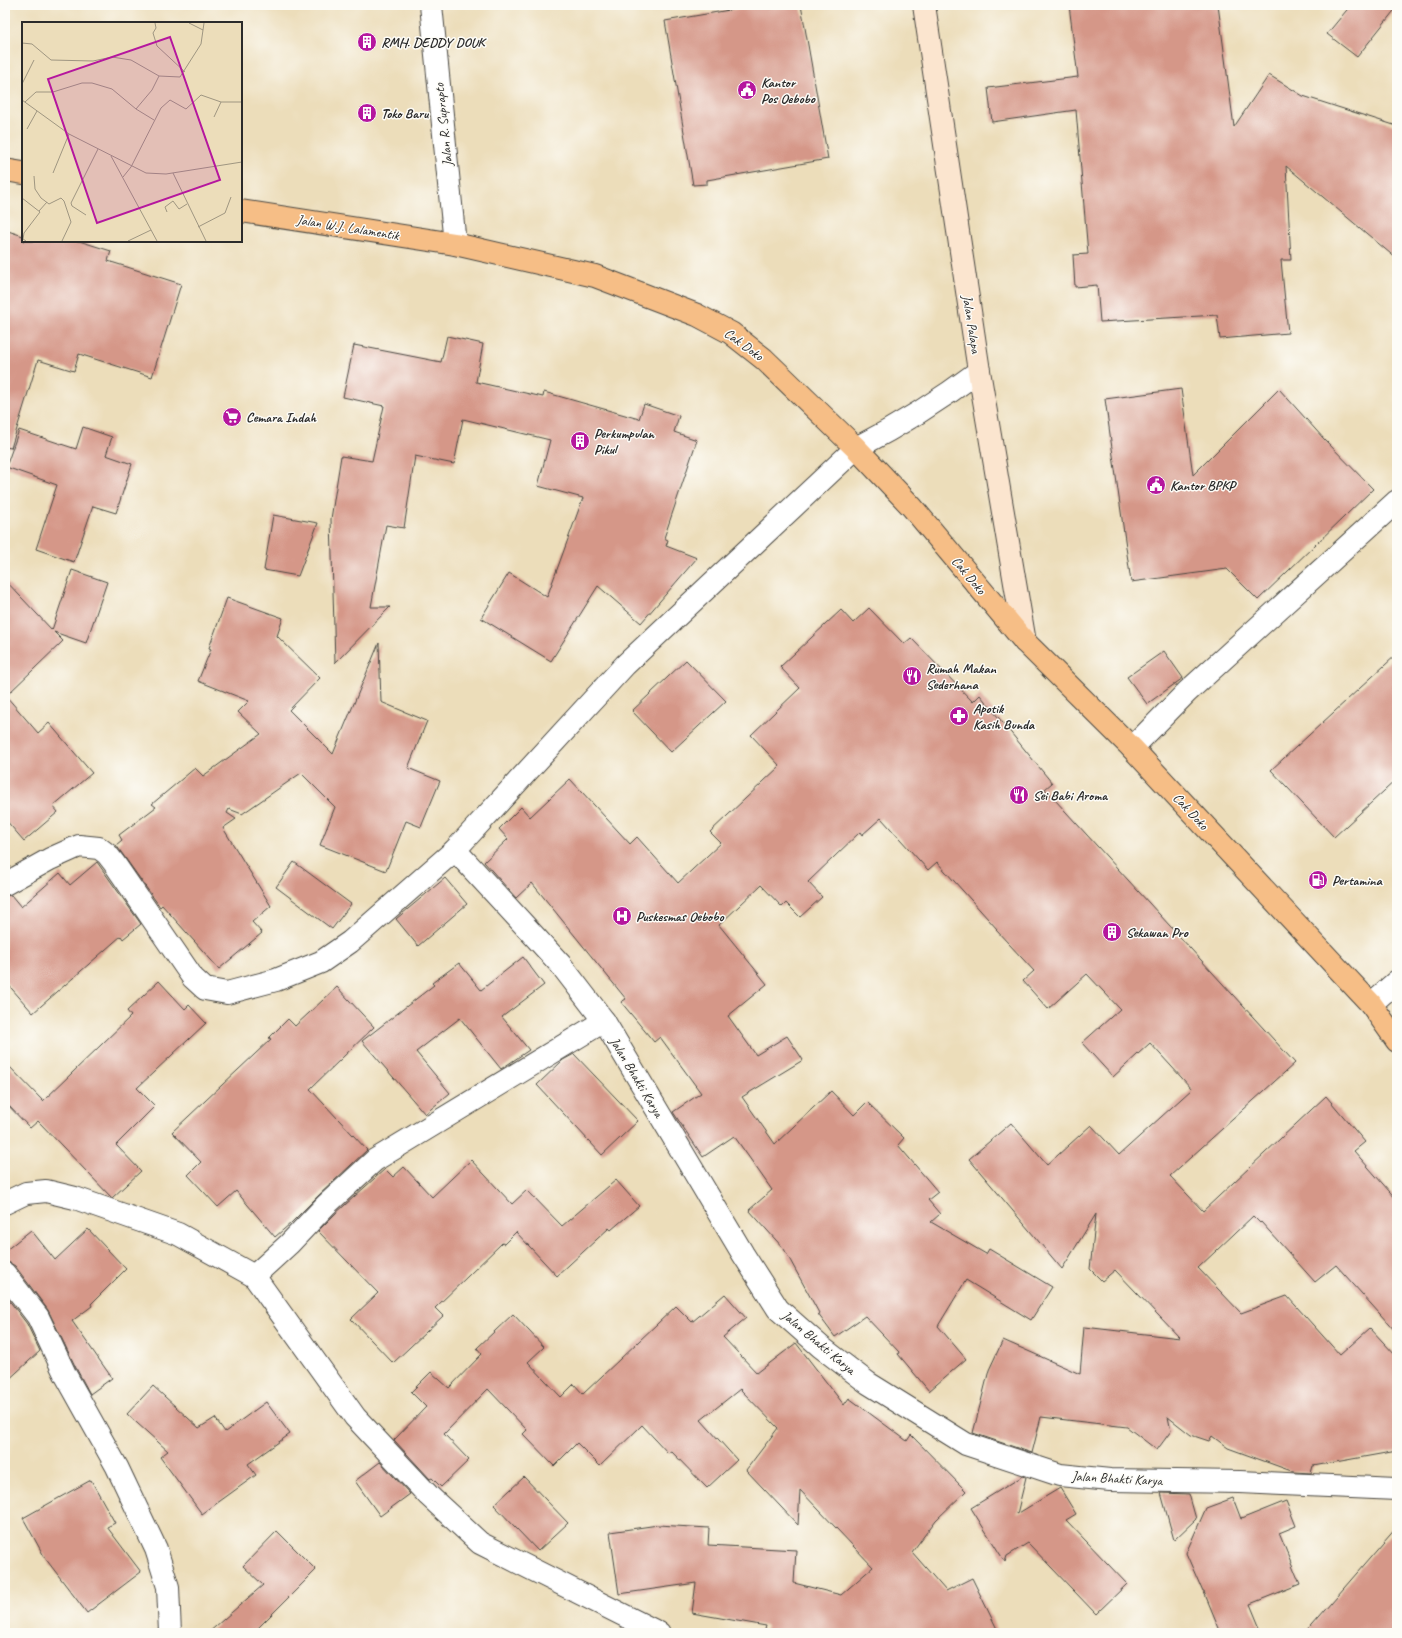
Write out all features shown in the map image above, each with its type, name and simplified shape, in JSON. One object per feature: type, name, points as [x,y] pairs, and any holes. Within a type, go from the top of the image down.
[{"type":"main road","name":"Jalan Palapa","points":[[924,5],[979,371],[1025,642]]},
{"type":"main road","points":[[5,170],[22,173]]},
{"type":"main road","name":"Jalan W.J. Lalamentik","points":[[242,211],[455,244]]},
{"type":"main road","name":"Cak Doko","points":[[455,244],[595,276],[697,315],[731,332],[764,359],[856,448],[912,507],[1025,642],[1132,748],[1371,1004],[1397,1041]]},
{"type":"street","name":"Jalan R. Suprapto","points":[[431,5],[455,244]]},
{"type":"street","points":[[5,884],[50,858],[79,846],[99,848],[107,854],[114,863],[193,978],[205,989],[227,993],[276,980],[322,962],[350,942],[455,850],[626,665],[856,448],[917,414],[979,371]]},
{"type":"street","points":[[1132,748],[1187,692],[1397,501]]},
{"type":"street","name":"Jalan Bhakti Karya","points":[[455,850],[561,965],[604,1021],[743,1254],[778,1309],[821,1347],[868,1383],[966,1444],[1060,1475],[1110,1480],[1240,1482],[1397,1489]]},
{"type":"street","points":[[1371,1004],[1397,981]]},
{"type":"street","points":[[254,1276],[289,1244],[326,1205],[375,1160],[604,1021]]},
{"type":"street","points":[[5,1203],[26,1193],[46,1191],[75,1198],[178,1234],[254,1276],[355,1417],[429,1496],[480,1543],[659,1633]]},
{"type":"street","points":[[5,1274],[38,1317],[65,1374],[117,1467],[156,1549],[168,1587],[170,1633]]},
{"type":"building","name":"Kantor Pos Oebobo","points":[[759,5],[801,5],[828,159],[707,180],[707,184],[693,185],[665,21]]},
{"type":"building","points":[[1069,5],[1218,5],[1234,127],[1269,75],[1303,96],[1397,126],[1397,259],[1286,166],[1291,260],[1281,260],[1288,333],[1220,339],[1217,315],[1100,322],[1097,285],[1075,287],[1073,255],[1088,254],[1076,110],[992,122],[988,88],[1078,77]]},
{"type":"building","points":[[1351,5],[1397,5],[1397,7],[1357,57],[1327,34]]},
{"type":"building","points":[[5,230],[22,236],[22,242],[82,242],[111,251],[108,261],[181,284],[152,377],[79,354],[74,371],[38,360],[11,448],[5,447]]},
{"type":"building","points":[[447,336],[483,344],[476,382],[543,397],[544,392],[639,419],[644,404],[679,416],[674,432],[697,440],[664,538],[668,540],[666,546],[697,558],[641,623],[598,586],[551,661],[481,618],[509,573],[547,597],[583,498],[538,486],[550,440],[463,419],[454,464],[415,456],[404,528],[386,525],[371,607],[390,607],[335,663],[331,519],[341,456],[372,461],[384,406],[343,397],[354,345],[441,362]]},
{"type":"building","points":[[1181,389],[1193,475],[1279,389],[1324,439],[1373,489],[1258,600],[1227,569],[1131,582],[1105,399]]},
{"type":"building","points":[[83,427],[112,437],[106,455],[132,464],[116,513],[93,506],[74,562],[36,549],[57,485],[6,467],[19,430],[76,449]]},
{"type":"building","points":[[273,515],[318,523],[298,576],[264,570]]},
{"type":"building","points":[[72,570],[107,582],[86,643],[54,632],[63,641],[6,696],[38,733],[49,723],[92,773],[53,806],[58,812],[24,841],[5,819],[5,580],[52,630]]},
{"type":"building","points":[[227,598],[283,618],[277,636],[320,678],[289,710],[333,754],[379,643],[381,702],[427,721],[408,768],[440,781],[421,827],[406,821],[386,871],[320,845],[335,807],[301,773],[242,814],[229,809],[227,813],[236,819],[223,828],[271,906],[252,922],[262,933],[219,969],[162,905],[160,907],[116,845],[122,840],[119,835],[156,807],[152,804],[195,768],[203,776],[261,734],[238,712],[249,701],[198,681],[211,649],[209,648]]},
{"type":"building","points":[[869,608],[904,644],[911,638],[973,702],[980,695],[1052,783],[1045,789],[1295,1063],[1170,1176],[1203,1211],[1326,1096],[1365,1142],[1354,1151],[1397,1200],[1397,1333],[1336,1265],[1315,1282],[1261,1222],[1260,1223],[1253,1216],[1198,1268],[1241,1313],[1287,1296],[1340,1355],[1370,1328],[1397,1357],[1397,1451],[1313,1466],[1311,1473],[1294,1472],[1228,1448],[1212,1436],[1209,1441],[1191,1435],[1168,1417],[1171,1431],[1157,1450],[1127,1427],[1041,1417],[1032,1453],[973,1433],[989,1370],[1003,1340],[1080,1374],[1084,1327],[1180,1338],[1115,1270],[1102,1281],[1090,1269],[1096,1214],[1062,1269],[969,1159],[1011,1123],[1047,1165],[1091,1125],[1119,1155],[1192,1089],[1150,1043],[1113,1077],[1082,1043],[1120,1009],[1087,974],[1048,1009],[1023,981],[1034,971],[937,862],[928,870],[881,818],[862,835],[860,832],[808,882],[822,897],[800,917],[786,903],[782,907],[761,885],[719,925],[767,984],[728,1016],[756,1055],[787,1036],[803,1060],[742,1097],[775,1144],[831,1091],[854,1115],[867,1102],[904,1138],[898,1145],[938,1192],[928,1200],[940,1214],[931,1222],[986,1254],[989,1249],[1052,1287],[1031,1320],[966,1280],[938,1326],[966,1359],[929,1391],[898,1354],[899,1352],[865,1316],[835,1337],[818,1314],[819,1313],[784,1249],[749,1210],[772,1190],[734,1136],[703,1157],[673,1112],[701,1093],[660,1037],[654,1042],[621,1002],[626,999],[532,883],[516,898],[484,862],[508,839],[499,829],[521,807],[530,817],[570,779],[630,844],[637,837],[678,883],[721,843],[710,832],[780,766],[751,735],[800,688],[780,667],[841,610],[853,623]]},
{"type":"building","points":[[1164,651],[1183,678],[1147,704],[1127,677]]},
{"type":"building","points":[[1397,654],[1397,779],[1334,837],[1271,770]]},
{"type":"building","points":[[686,660],[726,701],[671,752],[632,711]]},
{"type":"building","points":[[97,862],[141,924],[123,939],[121,936],[33,1013],[5,981],[5,896],[11,895],[21,907],[60,873],[70,885]]},
{"type":"building","points":[[294,862],[351,904],[332,929],[276,887]]},
{"type":"building","points":[[445,878],[467,904],[418,946],[396,919]]},
{"type":"building","points":[[523,957],[544,985],[502,1017],[529,1050],[501,1069],[460,1018],[416,1052],[450,1093],[425,1114],[362,1041],[434,985],[432,983],[459,963],[481,990]]},
{"type":"building","points":[[159,981],[185,1009],[189,1005],[206,1023],[137,1088],[155,1106],[116,1145],[141,1171],[112,1198],[38,1121],[30,1128],[5,1102],[5,1062],[43,1101],[131,1016],[127,1011]]},
{"type":"building","points":[[337,987],[374,1027],[310,1089],[367,1150],[275,1237],[236,1191],[218,1207],[188,1175],[201,1162],[172,1132],[271,1039],[269,1038],[288,1019],[295,1026]]},
{"type":"building","points":[[574,1054],[638,1121],[602,1155],[537,1085],[563,1060]]},
{"type":"building","points":[[471,1160],[512,1204],[527,1190],[562,1226],[616,1180],[639,1206],[611,1230],[609,1228],[557,1276],[516,1232],[504,1244],[502,1243],[435,1308],[443,1316],[393,1363],[351,1319],[378,1293],[318,1231],[385,1169],[393,1177],[404,1167],[432,1197]]},
{"type":"building","points":[[88,1229],[126,1269],[91,1304],[92,1306],[72,1321],[112,1378],[90,1394],[48,1310],[15,1266],[5,1262],[5,1251],[31,1230],[55,1260]]},
{"type":"building","points":[[725,1294],[746,1318],[723,1337],[757,1373],[796,1343],[844,1405],[849,1398],[907,1441],[911,1435],[966,1491],[936,1520],[912,1552],[946,1591],[972,1578],[999,1633],[764,1633],[766,1626],[692,1613],[696,1583],[619,1594],[610,1532],[658,1525],[709,1528],[708,1545],[796,1550],[794,1583],[841,1595],[873,1567],[800,1490],[798,1525],[746,1470],[778,1428],[740,1389],[701,1420],[737,1460],[707,1488],[671,1451],[668,1453],[642,1425],[600,1466],[577,1443],[554,1466],[523,1434],[527,1430],[488,1389],[444,1434],[469,1460],[441,1487],[432,1478],[430,1479],[394,1440],[426,1407],[411,1392],[431,1372],[449,1388],[482,1354],[477,1348],[513,1314],[544,1347],[528,1362],[561,1397],[574,1384],[583,1394],[676,1306],[692,1322]]},
{"type":"building","points":[[5,1295],[27,1324],[40,1351],[5,1383]]},
{"type":"building","points":[[153,1386],[199,1428],[215,1418],[225,1432],[266,1402],[290,1434],[248,1464],[256,1475],[202,1514],[160,1457],[168,1451],[127,1414]]},
{"type":"building","points":[[380,1462],[410,1494],[380,1516],[355,1481]]},
{"type":"building","points":[[1023,1476],[1026,1477],[1017,1514],[1060,1488],[1076,1514],[1066,1520],[1127,1584],[1096,1614],[1028,1543],[1007,1556],[1005,1562],[971,1508]]},
{"type":"building","points":[[524,1477],[568,1523],[538,1551],[494,1505]]},
{"type":"building","points":[[91,1480],[115,1523],[107,1527],[141,1572],[87,1613],[45,1558],[23,1518]]},
{"type":"building","points":[[1161,1493],[1189,1494],[1196,1519],[1174,1540]]},
{"type":"building","points":[[1233,1498],[1241,1519],[1286,1501],[1296,1526],[1279,1533],[1300,1584],[1250,1604],[1262,1633],[1221,1633],[1186,1553],[1206,1508]]},
{"type":"building","points":[[1397,1527],[1397,1633],[1305,1633],[1370,1558]]},
{"type":"building","points":[[277,1531],[316,1570],[253,1633],[208,1633],[263,1585],[243,1566]]},
{"type":"place","name":"RMH. DEDDY DOUK","points":[[367,42]]},
{"type":"place","name":"Kantor Pos Oebobo","points":[[747,90]]},
{"type":"place","name":"Toko Baru","points":[[367,113]]},
{"type":"place","name":"Cemara Indah","points":[[232,417]]},
{"type":"place","name":"Perkumpulan Pikul","points":[[580,441]]},
{"type":"place","name":"Kantor BPKP","points":[[1156,485]]},
{"type":"place","name":"Rumah Makan Sederhana","points":[[912,676]]},
{"type":"place","name":"Apotik Kasih Bunda","points":[[959,716]]},
{"type":"place","name":"Sei Babi Aroma","points":[[1019,795]]},
{"type":"place","name":"Pertamina","points":[[1318,880]]},
{"type":"place","name":"Puskesmas Oebobo","points":[[622,916]]},
{"type":"place","name":"Sekawan Pro","points":[[1112,932]]}]
